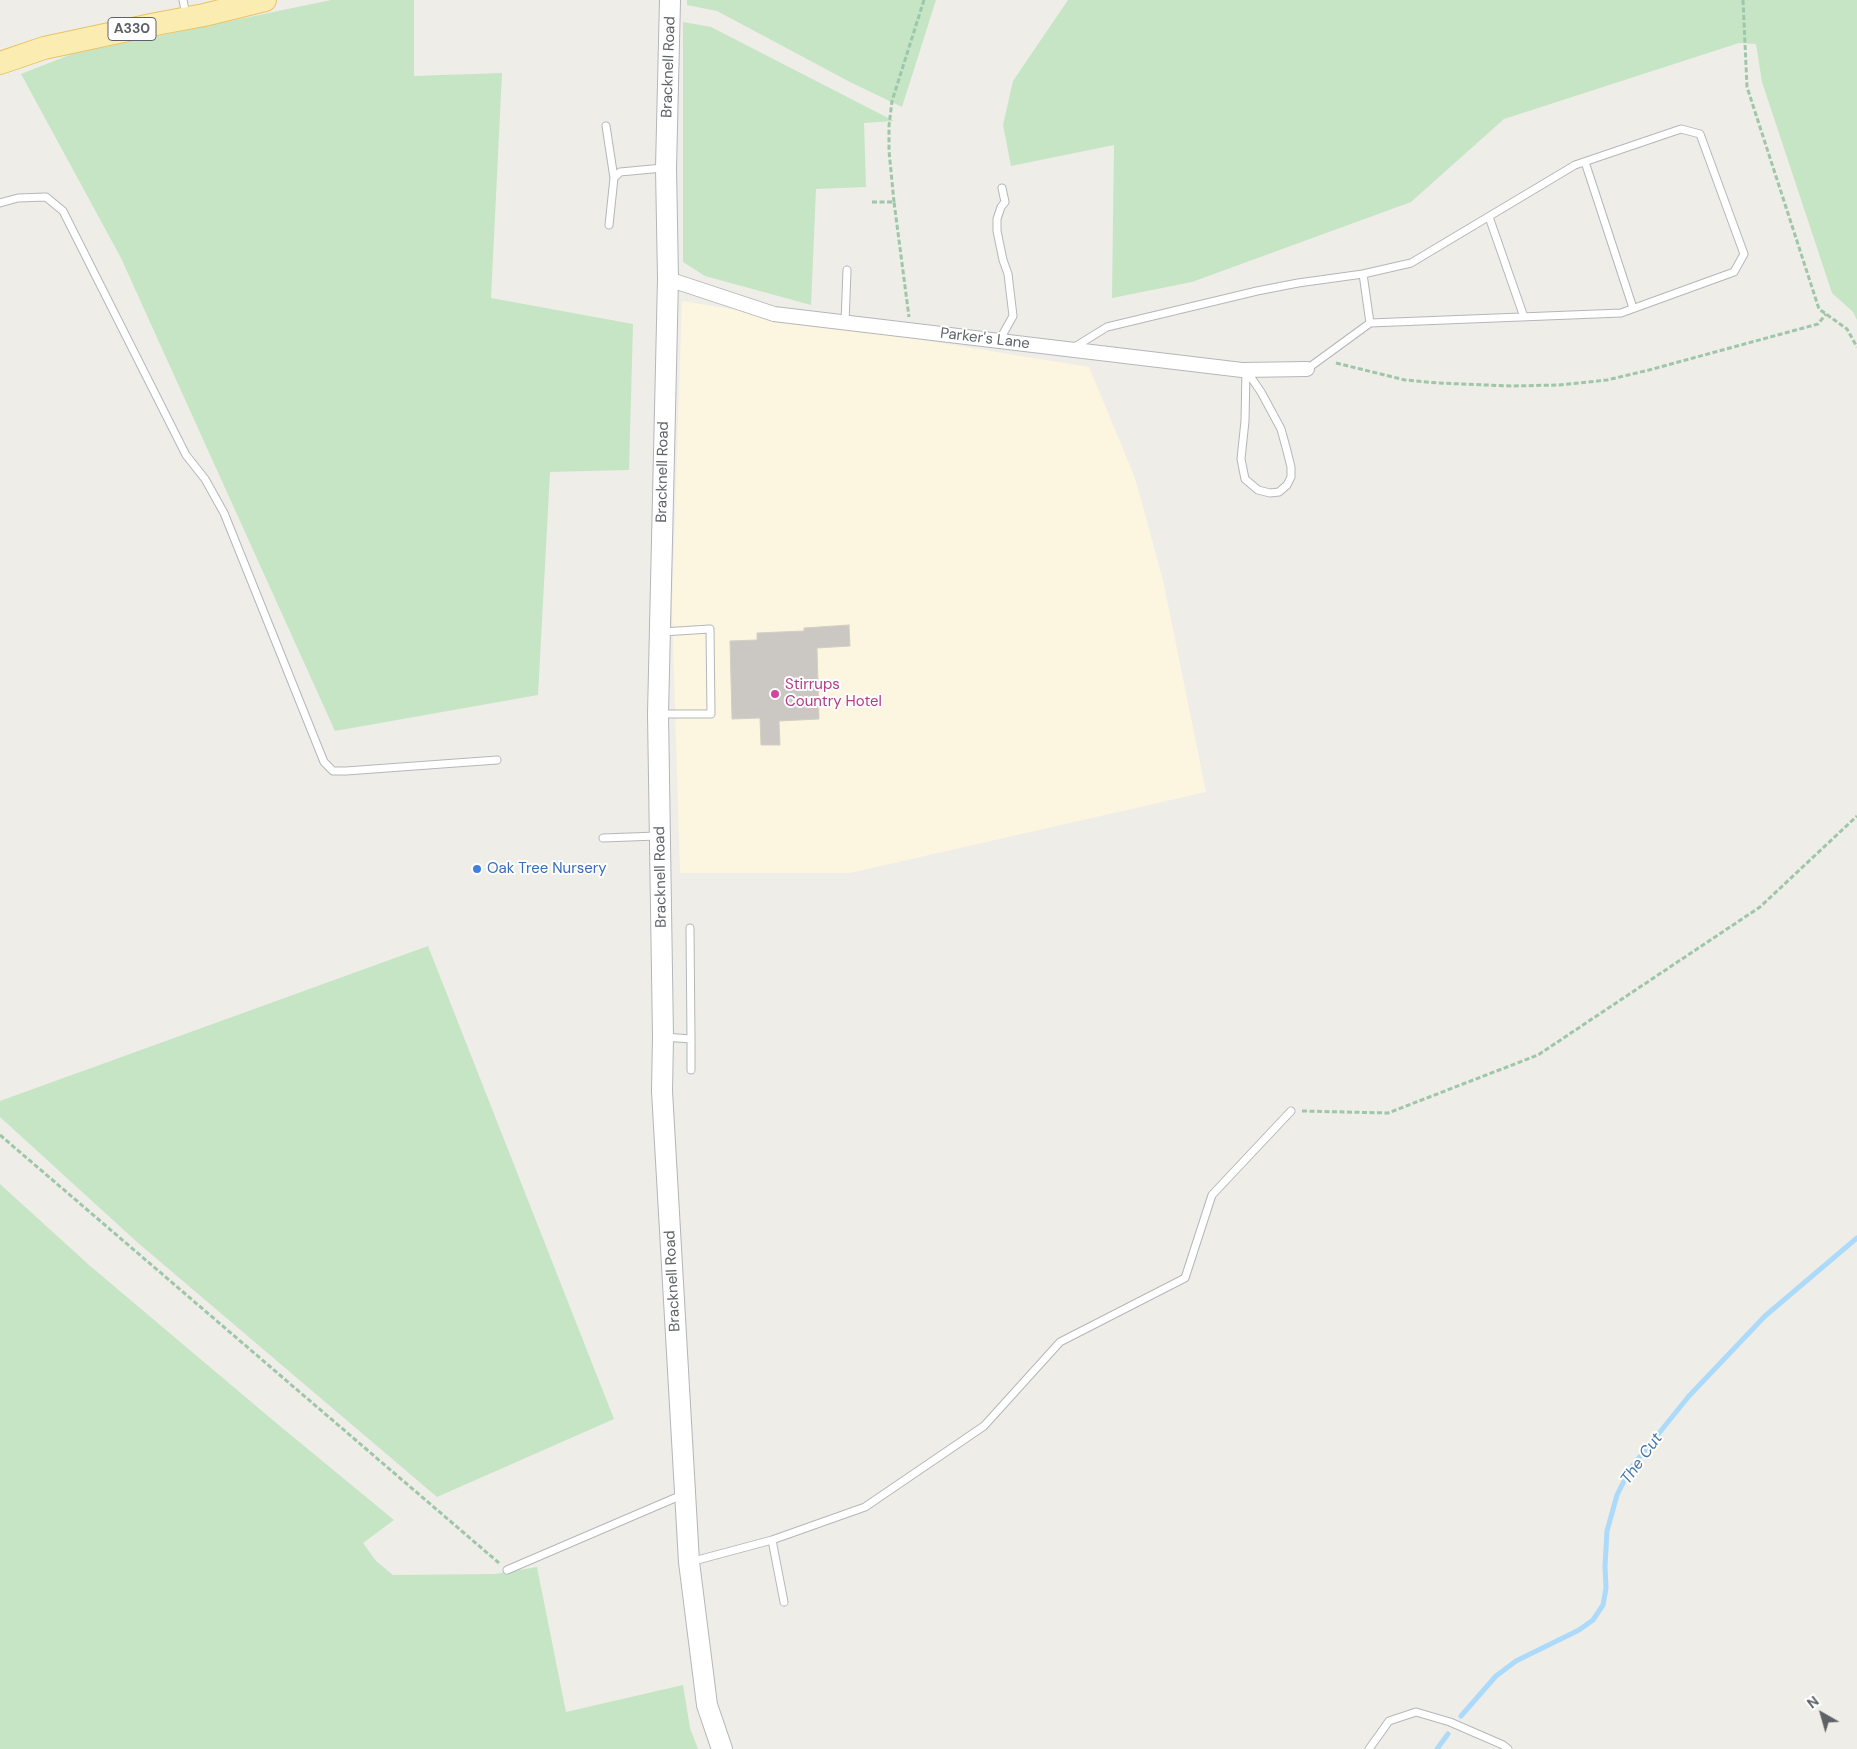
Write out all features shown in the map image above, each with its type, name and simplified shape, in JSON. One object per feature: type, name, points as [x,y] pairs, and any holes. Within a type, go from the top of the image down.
[{"type":"main road","name":"A330","points":[[0,63],[44,48],[185,9],[265,0]]},
{"type":"main road","name":"Bracknell Road","points":[[670,0],[666,168],[668,279],[658,714],[663,1038],[662,1091],[690,1562],[707,1704],[722,1749]]},
{"type":"street","name":"Parker's Lane","points":[[668,279],[774,314],[1246,370],[1307,369]]},
{"type":"lane","points":[[606,126],[614,178],[609,225]]},
{"type":"lane","points":[[1071,350],[1107,327],[1258,291],[1298,283],[1364,274],[1411,263],[1575,166],[1681,129],[1700,134],[1744,254],[1734,272],[1621,313],[1370,323],[1307,369]]},
{"type":"lane","points":[[1585,162],[1633,308]]},
{"type":"lane","points":[[614,178],[620,172],[666,168]]},
{"type":"lane","points":[[998,341],[1013,316],[1010,284],[997,231],[997,219],[1005,202],[1002,188]]},
{"type":"lane","points":[[0,203],[18,198],[46,197],[63,211],[186,455],[204,479],[224,513],[324,762],[333,771],[346,772],[497,760]]},
{"type":"lane","points":[[1489,217],[1524,317]]},
{"type":"lane","points":[[845,323],[847,270]]},
{"type":"lane","points":[[1364,274],[1370,323]]},
{"type":"lane","points":[[1246,370],[1261,392],[1281,429],[1287,451],[1291,467],[1291,477],[1287,485],[1279,492],[1270,493],[1258,490],[1246,479],[1241,459],[1245,421],[1246,370]]},
{"type":"lane","points":[[658,714],[711,714],[710,629],[660,632]]},
{"type":"lane","points":[[602,838],[660,836]]},
{"type":"lane","points":[[690,928],[691,1070]]},
{"type":"lane","points":[[663,1038],[691,1039]]},
{"type":"lane","points":[[690,1562],[772,1540],[864,1507],[984,1426],[1060,1342],[1184,1278],[1212,1195],[1291,1111]]},
{"type":"lane","points":[[507,1570],[685,1494]]},
{"type":"lane","points":[[772,1540],[784,1602]]},
{"type":"lane","points":[[1369,1749],[1390,1721],[1416,1712],[1450,1722],[1503,1745],[1508,1749]]},
{"type":"path","points":[[911,330],[894,202],[889,151],[889,126],[892,101],[924,0]]},
{"type":"path","points":[[1743,0],[1747,87],[1819,309],[1847,329],[1857,347]]},
{"type":"path","points":[[872,202],[894,202]]},
{"type":"path","points":[[1321,359],[1405,380],[1502,386],[1559,385],[1607,380],[1649,370],[1818,324],[1826,314]]},
{"type":"path","points":[[1291,1111],[1388,1114],[1538,1056],[1760,907],[1857,816]]},
{"type":"path","points":[[0,1135],[507,1570]]},
{"type":"shaded area","points":[[682,301],[1089,367],[1135,478],[1163,580],[1206,792],[850,873],[680,873],[672,607]]},
{"type":"green space","points":[[331,0],[414,0],[414,76],[502,73],[491,298],[633,324],[629,470],[550,472],[538,695],[335,731],[121,258],[21,74],[72,54]]},
{"type":"green space","points":[[687,0],[936,0],[902,107],[850,82],[717,11],[687,5]]},
{"type":"green space","points":[[1068,0],[1857,0],[1857,320],[1853,312],[1832,293],[1762,82],[1756,44],[1739,43],[1504,119],[1411,202],[1192,282],[1112,298],[1114,145],[1011,166],[1003,125],[1013,81]]},
{"type":"green space","points":[[683,22],[711,27],[894,121],[864,123],[866,187],[816,189],[811,305],[705,276],[683,262]]},
{"type":"green space","points":[[428,946],[614,1419],[437,1497],[137,1242],[0,1117],[0,1101]]},
{"type":"green space","points":[[0,1184],[89,1265],[394,1520],[363,1543],[376,1561],[393,1575],[495,1574],[537,1567],[566,1712],[683,1685],[690,1728],[698,1749],[0,1749]]},
{"type":"building","name":"Stirrups Country Hotel","points":[[849,625],[850,646],[817,648],[819,719],[779,721],[780,745],[761,745],[760,718],[732,719],[730,641],[757,640],[757,633],[804,631],[804,628]]},
{"type":"waterway","name":"The Cut","points":[[1461,1716],[1496,1676],[1516,1661],[1579,1630],[1593,1620],[1603,1605],[1606,1588],[1607,1531],[1617,1495],[1630,1469],[1689,1396],[1765,1316],[1857,1238]]},
{"type":"waterway","name":"The Cut","points":[[1437,1749],[1448,1734]]},
{"type":"place","name":"Stirrups Country Hotel","points":[[775,694]]},
{"type":"place","name":"Oak Tree Nursery","points":[[477,869]]}]
